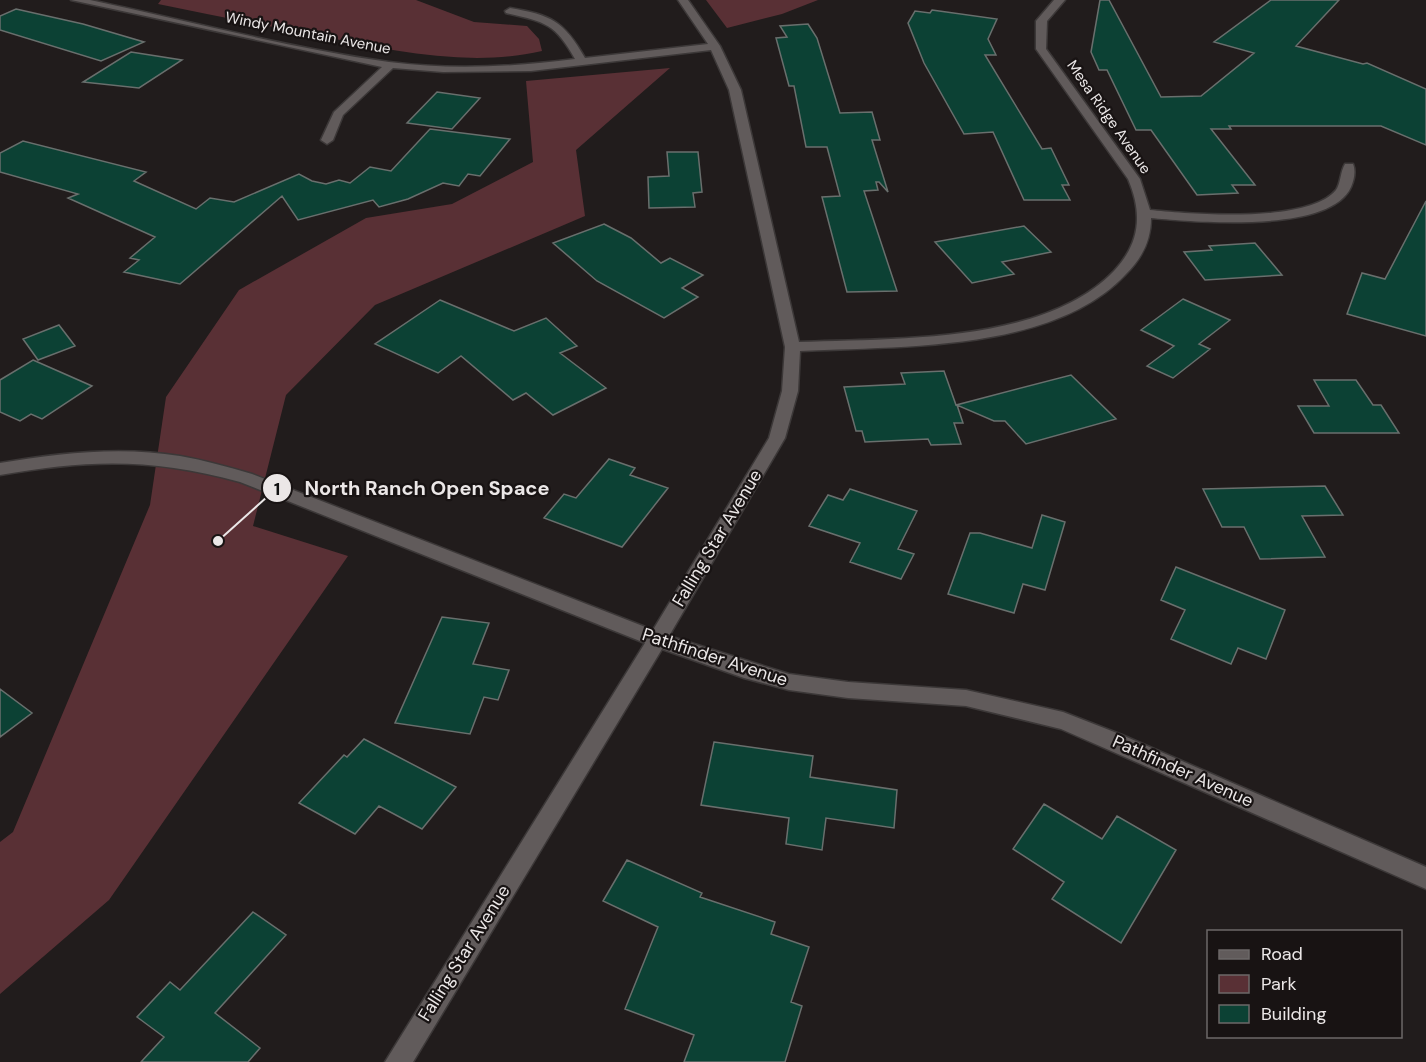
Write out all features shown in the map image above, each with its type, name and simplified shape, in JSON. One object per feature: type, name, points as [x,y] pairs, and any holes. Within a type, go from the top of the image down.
[{"type":"street","name":"Windy Mountain Avenue","points":[[76,0],[390,65],[488,70],[582,62],[715,46]]},
{"type":"street","points":[[118,9],[137,0]]},
{"type":"street","name":"Falling Star Avenue","points":[[398,1062],[657,640],[777,438],[790,391],[793,347],[735,90],[715,46],[683,0]]},
{"type":"street","name":"Mesa Ridge Avenue","points":[[793,347],[976,334],[1020,326],[1059,313],[1095,295],[1125,271],[1142,244],[1146,213],[1134,179],[1041,49],[1037,33],[1043,15],[1060,0]]},
{"type":"street","points":[[510,11],[550,18],[566,34],[582,62]]},
{"type":"street","points":[[327,140],[338,114],[390,65]]},
{"type":"street","points":[[1146,213],[1228,219],[1305,211],[1337,196],[1346,185],[1349,166]]},
{"type":"street","name":"Pathfinder Avenue","points":[[0,469],[36,462],[112,457],[179,461],[246,478],[657,640],[744,670],[789,682],[848,690],[966,698],[1063,721],[1115,741],[1426,878]]},
{"type":"green space","points":[[161,0],[416,0],[474,22],[527,26],[539,39],[542,51],[486,58],[429,55],[158,4]]},
{"type":"green space","points":[[706,0],[818,0],[782,14],[727,28]]},
{"type":"green space","points":[[670,68],[576,150],[585,216],[375,305],[286,395],[253,526],[348,556],[109,900],[0,994],[0,842],[13,832],[150,505],[166,397],[239,290],[366,218],[452,204],[533,162],[526,81]]},
{"type":"building","points":[[1100,0],[1109,0],[1161,97],[1201,96],[1254,53],[1214,42],[1271,0],[1339,0],[1296,46],[1363,64],[1367,63],[1426,89],[1426,145],[1381,126],[1229,126],[1231,129],[1211,129],[1255,185],[1232,185],[1238,193],[1197,195],[1151,130],[1136,130],[1107,70],[1099,70],[1091,52]]},
{"type":"building","points":[[16,9],[83,24],[144,42],[101,61],[0,30],[0,16]]},
{"type":"building","points":[[932,10],[997,19],[988,39],[996,55],[985,55],[1042,149],[1051,148],[1069,185],[1062,185],[1070,200],[1024,200],[993,132],[964,134],[924,63],[908,23],[915,11],[930,13]]},
{"type":"building","points":[[808,24],[817,38],[840,113],[872,112],[880,140],[872,140],[888,192],[879,182],[876,182],[878,190],[864,191],[897,291],[847,292],[822,197],[840,196],[827,147],[806,147],[794,86],[789,86],[776,38],[787,37],[780,26]]},
{"type":"building","points":[[131,52],[182,60],[139,88],[83,82]]},
{"type":"building","points":[[437,92],[480,98],[452,129],[407,123]]},
{"type":"building","points":[[430,129],[510,139],[480,176],[468,174],[459,186],[443,183],[408,199],[379,207],[373,200],[298,220],[282,196],[180,284],[124,272],[139,260],[130,258],[155,237],[68,198],[78,194],[0,172],[0,153],[23,141],[146,172],[134,181],[196,209],[210,198],[234,202],[299,174],[312,181],[326,184],[339,180],[350,183],[370,167],[391,171]]},
{"type":"building","points":[[667,152],[698,152],[702,192],[693,193],[695,207],[649,208],[648,177],[669,176]]},
{"type":"building","points":[[1426,201],[1426,336],[1347,314],[1362,273],[1385,279]]},
{"type":"building","points":[[604,224],[631,238],[661,263],[670,258],[703,275],[682,288],[698,297],[664,318],[597,281],[553,243]]},
{"type":"building","points":[[1024,226],[1051,252],[1002,262],[1014,274],[972,283],[935,242]]},
{"type":"building","points":[[1255,243],[1282,275],[1205,280],[1184,252],[1212,250],[1209,246]]},
{"type":"building","points":[[1183,299],[1230,320],[1199,344],[1210,349],[1173,378],[1147,366],[1174,346],[1141,330]]},
{"type":"building","points":[[440,300],[514,331],[546,318],[577,346],[560,353],[606,388],[553,415],[526,393],[513,400],[461,356],[438,373],[375,344]]},
{"type":"building","points":[[59,325],[75,346],[38,360],[23,339]]},
{"type":"building","points":[[33,360],[92,386],[42,419],[31,414],[20,421],[0,412],[0,380]]},
{"type":"building","points":[[944,371],[956,405],[1071,375],[1116,419],[1026,444],[1005,421],[994,421],[957,405],[963,423],[954,423],[961,444],[931,445],[928,439],[865,442],[862,431],[856,431],[844,387],[905,384],[901,373]]},
{"type":"building","points":[[1314,380],[1356,380],[1373,405],[1381,405],[1399,433],[1314,433],[1298,406],[1329,406]]},
{"type":"building","points":[[609,459],[635,468],[630,475],[668,488],[622,547],[544,518],[564,494],[576,498]]},
{"type":"building","points":[[1325,486],[1343,515],[1302,516],[1325,557],[1260,559],[1244,527],[1222,527],[1203,489]]},
{"type":"building","points":[[850,489],[917,511],[898,549],[914,554],[901,579],[850,562],[860,543],[809,526],[828,495],[843,500]]},
{"type":"building","points":[[1042,515],[1065,522],[1045,590],[1023,584],[1014,613],[948,594],[970,533],[980,533],[1032,548]]},
{"type":"building","points":[[1176,567],[1285,610],[1266,659],[1238,648],[1231,664],[1171,639],[1185,610],[1161,600]]},
{"type":"building","points":[[442,617],[489,623],[473,664],[509,670],[498,700],[484,697],[470,734],[395,723]]},
{"type":"building","points":[[0,689],[32,713],[0,737]]},
{"type":"building","points":[[364,739],[456,787],[422,829],[379,806],[355,834],[299,803],[344,755],[347,757]]},
{"type":"building","points":[[714,742],[813,756],[810,777],[897,790],[894,828],[826,818],[822,850],[786,844],[789,818],[701,805]]},
{"type":"building","points":[[1044,804],[1102,839],[1117,816],[1176,850],[1121,943],[1052,899],[1064,882],[1013,849]]},
{"type":"building","points":[[627,860],[702,893],[700,897],[775,922],[771,934],[809,947],[791,1002],[802,1006],[785,1062],[684,1062],[694,1035],[625,1009],[658,927],[603,901]]},
{"type":"building","points":[[253,912],[286,935],[215,1013],[260,1048],[248,1062],[141,1062],[164,1037],[137,1017],[170,982],[180,990]]},
{"type":"place","name":"North Ranch Open Space","points":[[218,541]]}]
